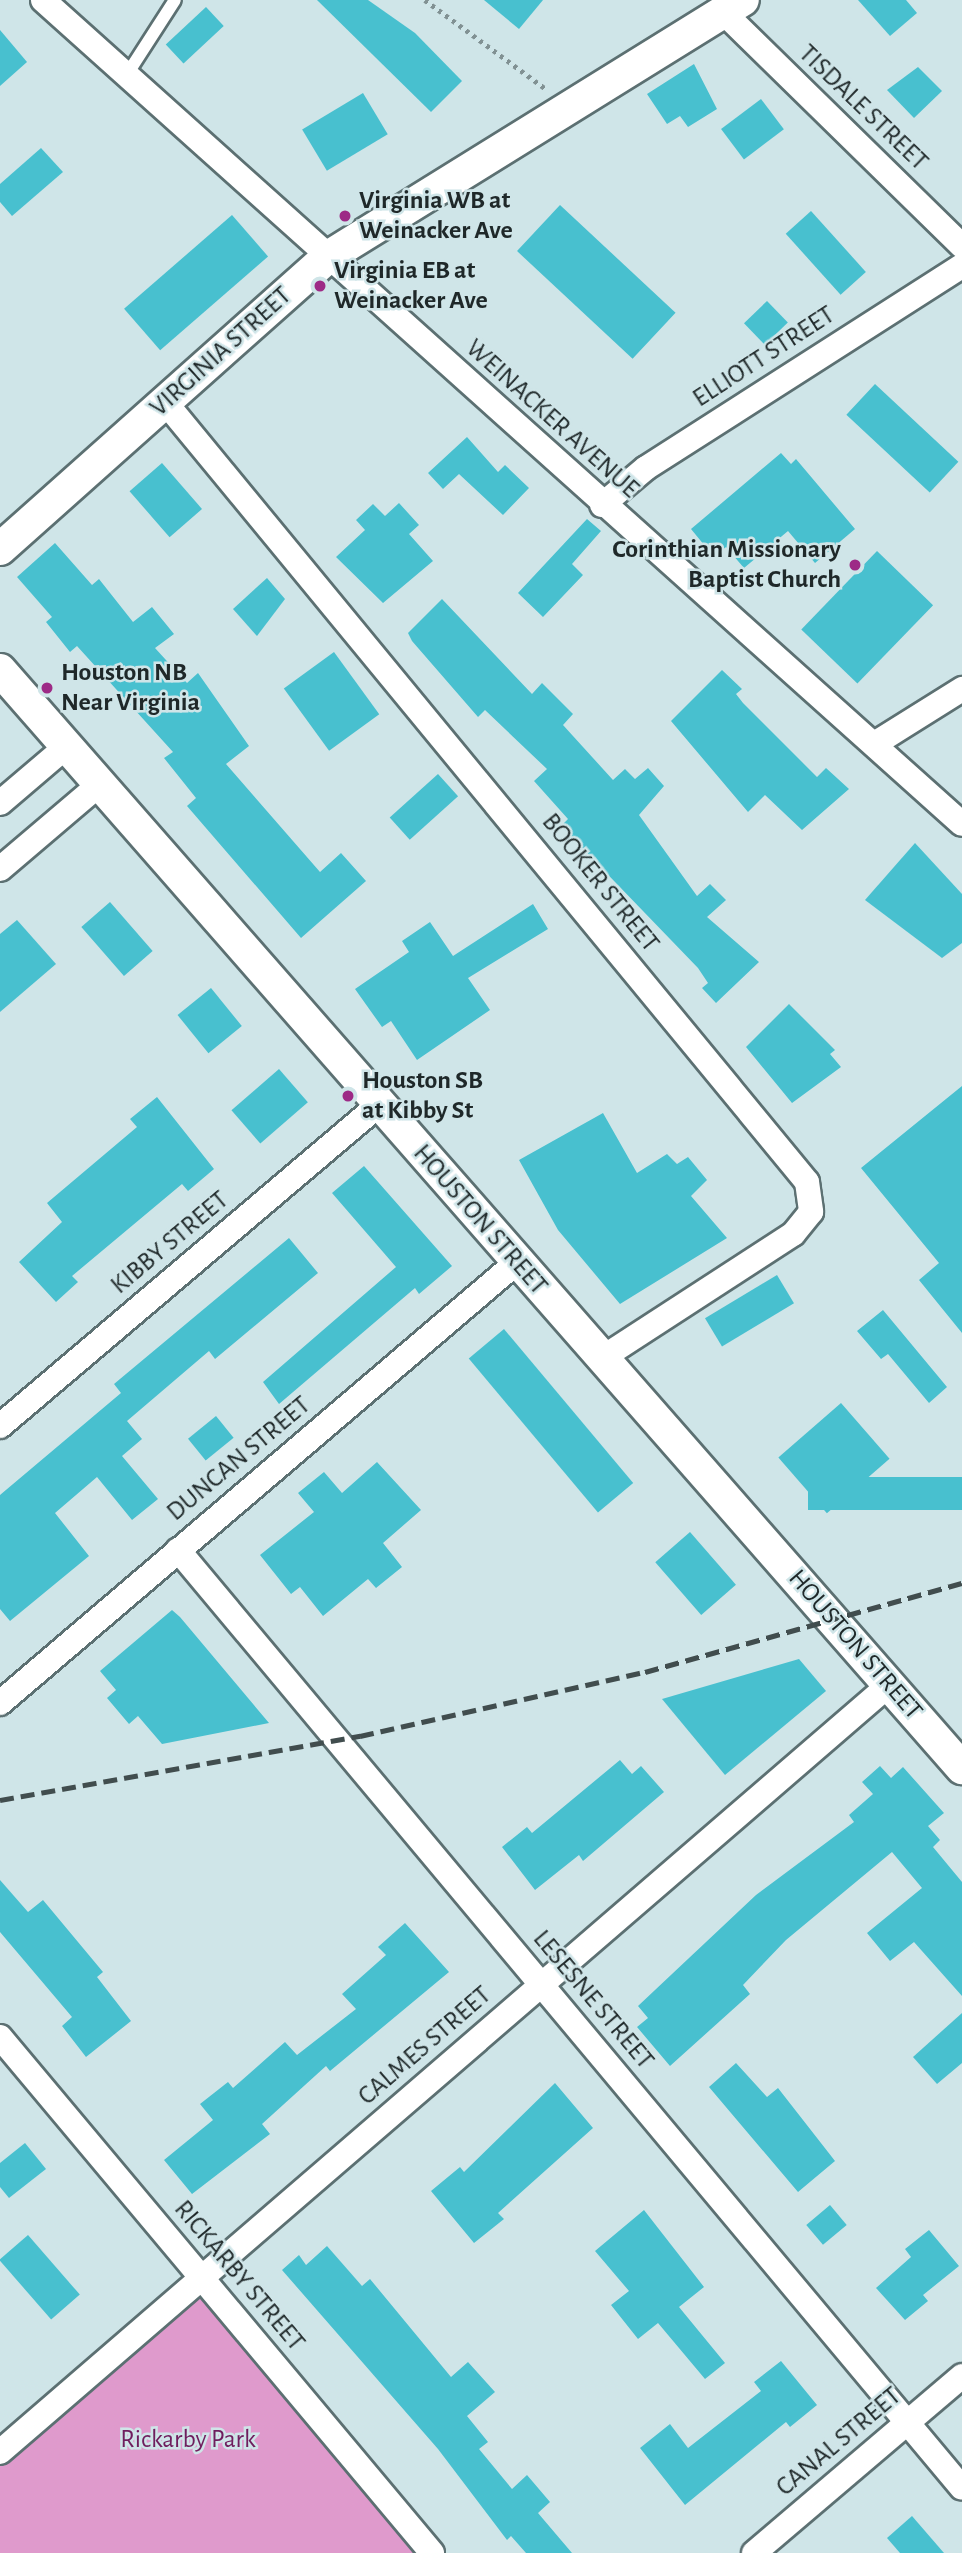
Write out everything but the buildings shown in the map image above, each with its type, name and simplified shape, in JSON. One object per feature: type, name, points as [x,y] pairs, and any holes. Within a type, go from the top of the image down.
[{"type":"street","name":"WEINACKER AVENUE","points":[[43,0],[602,505],[876,743],[962,824]]},
{"type":"street","name":"VIRGINIA STREET","points":[[0,549],[328,257],[733,6]]},
{"type":"street","name":"TISDALE STREET","points":[[733,6],[962,246]]},
{"type":"street","name":"ELLIOTT STREET","points":[[602,505],[646,468],[962,266]]},
{"type":"street","name":"BOOKER STREET","points":[[165,402],[807,1182],[811,1212],[793,1234],[602,1358]]},
{"type":"street","name":"HOUSTON STREET","points":[[0,670],[962,1768]]},
{"type":"street","points":[[876,743],[962,689]]},
{"type":"street","points":[[0,803],[67,746]]},
{"type":"street","points":[[0,869],[100,784]]},
{"type":"street","name":"KIBBY STREET","points":[[0,1426],[379,1105]]},
{"type":"street","name":"DUNCAN STREET","points":[[0,1703],[517,1262]]},
{"type":"street","name":"LESESNE STREET","points":[[178,1550],[962,2488]]},
{"type":"street","name":"CALMES STREET","points":[[0,2452],[889,1685]]},
{"type":"street","name":"RICKARBY STREET","points":[[0,2037],[432,2553]]},
{"type":"street","name":"CANAL STREET","points":[[754,2553],[962,2376]]},
{"type":"lane","points":[[126,76],[175,0]]},
{"type":"path","points":[[425,0],[544,87],[565,111]]},
{"type":"green space","name":"Rickarby Park","points":[[202,2277],[432,2553],[0,2553],[0,2452]]},
{"type":"railway","points":[[0,1800],[360,1736],[645,1672],[962,1583]]},
{"type":"place","name":"Virginia WB at Weinacker Ave","points":[[345,216]]},
{"type":"place","name":"Virginia EB at Weinacker Ave","points":[[320,286]]},
{"type":"place","name":"Corinthian Missionary Baptist Church","points":[[855,565]]},
{"type":"place","name":"Houston NB Near Virginia","points":[[47,688]]},
{"type":"place","name":"Houston SB at Kibby St","points":[[348,1096]]}]
